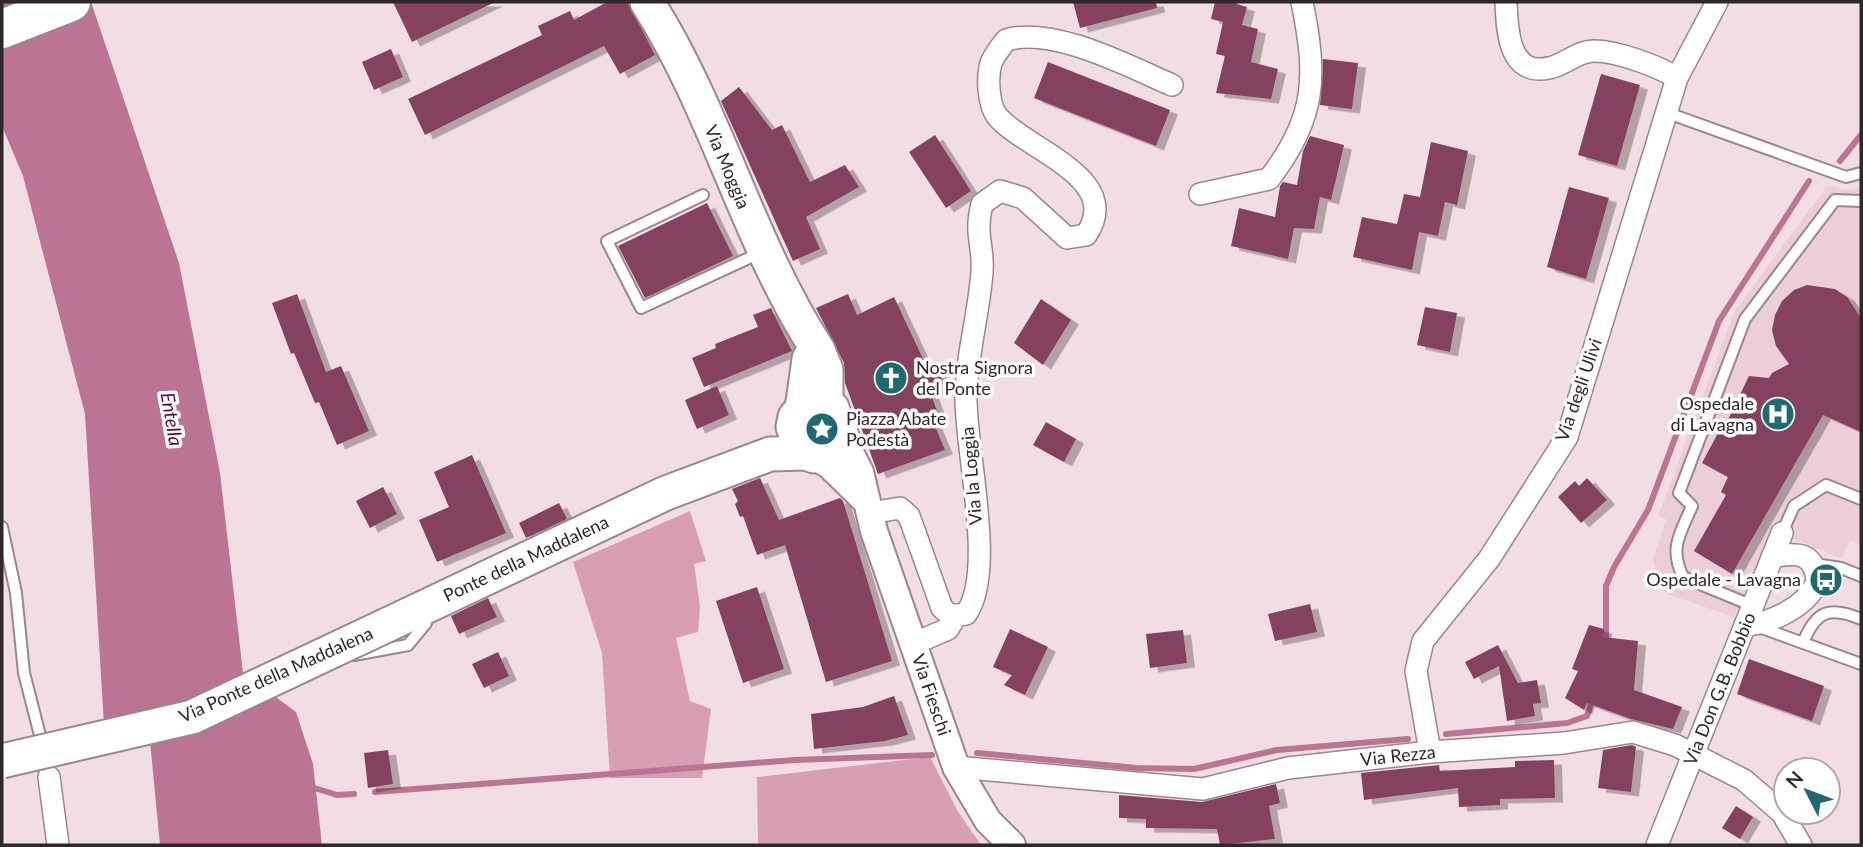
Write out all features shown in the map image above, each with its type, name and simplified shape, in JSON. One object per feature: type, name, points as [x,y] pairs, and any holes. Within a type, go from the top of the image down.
[{"type":"highway","points":[[2,29],[71,2]]},
{"type":"main road","name":"Via Moggia","points":[[647,2],[681,60],[764,251],[825,370],[808,410],[793,428],[810,454]]},
{"type":"main road","name":"Via Moggia","points":[[808,410],[838,419],[842,437]]},
{"type":"main road","name":"Ponte della Maddalena","points":[[387,625],[666,493],[758,442],[808,410]]},
{"type":"main road","points":[[810,454],[834,446],[842,437]]},
{"type":"main road","name":"Ponte della Maddalena","points":[[666,493],[770,454],[810,454]]},
{"type":"main road","name":"Via Ponte della Maddalena","points":[[2,761],[192,718],[387,625]]},
{"type":"street","points":[[1200,194],[1269,179],[1293,149],[1305,120],[1312,53],[1302,2]]},
{"type":"street","points":[[1506,2],[1507,37],[1516,57],[1534,68],[1549,68],[1575,55],[1595,51],[1660,67],[1676,78]]},
{"type":"street","name":"Via degli Ulivi","points":[[1430,752],[1416,671],[1423,641],[1489,559],[1567,437],[1676,78],[1717,2]]},
{"type":"street","name":"Via la Loggia","points":[[913,644],[948,629],[956,615],[966,614],[972,605],[980,575],[965,398],[982,269],[976,226],[982,204],[1000,191],[1023,198],[1067,238],[1086,235],[1093,225],[1096,204],[1083,180],[996,115],[989,89],[991,63],[1006,40],[1023,35],[1106,57],[1172,85]]},
{"type":"street","name":"Via Moggia","points":[[842,437],[860,472],[871,515]]},
{"type":"street","points":[[810,454],[829,465],[871,515],[900,508],[909,516],[942,608],[951,616],[956,615]]},
{"type":"street","name":"Via Fieschi","points":[[871,515],[956,767],[988,821],[1012,845]]},
{"type":"street","name":"Via Don G.B. Bobbio","points":[[1657,845],[1750,619],[1782,533]]},
{"type":"street","points":[[1750,619],[1779,616],[1805,600],[1817,582],[1814,564],[1805,555],[1795,553],[1772,557]]},
{"type":"street","name":"Via Rezza","points":[[956,767],[1203,789],[1288,768],[1430,752],[1564,743],[1633,732],[1694,754],[1744,779],[1782,813],[1801,845]]},
{"type":"street","points":[[49,777],[58,845]]},
{"type":"lane","points":[[1665,112],[1846,177],[1861,173]]},
{"type":"lane","points":[[703,195],[607,241],[641,309],[764,251]]},
{"type":"lane","points":[[1861,201],[1835,200],[1745,318],[1679,493],[1692,506],[1676,542],[1675,560],[1683,577],[1750,619],[1803,643],[1861,664]]},
{"type":"lane","points":[[1782,533],[1794,506],[1826,485],[1861,499]]},
{"type":"lane","points":[[2,527],[16,593],[24,673],[49,777]]},
{"type":"lane","points":[[1814,564],[1841,568],[1861,576]]},
{"type":"lane","points":[[340,658],[408,645],[426,623],[423,608]]},
{"type":"lane","points":[[1803,643],[1814,623],[1825,612],[1839,610],[1861,619]]},
{"type":"shaded area","name":"Ospedale di Lavagna","points":[[1828,185],[1846,190],[1861,187],[1861,545],[1850,540],[1842,559],[1772,530],[1734,617],[1670,595],[1659,583],[1653,558],[1666,519],[1658,516],[1734,312]]},
{"type":"shaded area","points":[[690,511],[706,561],[694,564],[700,607],[698,632],[676,638],[690,701],[711,709],[702,778],[610,778],[602,653],[573,562]]},
{"type":"shaded area","points":[[930,757],[957,810],[981,845],[758,845],[757,777]]},
{"type":"water","name":"Entella","points":[[2,2],[91,2],[179,263],[220,473],[243,673],[296,712],[313,764],[322,845],[160,845],[148,720],[104,724],[85,414],[23,176],[2,126]]},
{"type":"building","points":[[393,2],[495,2],[412,42]]},
{"type":"building","points":[[607,2],[628,2],[655,55],[620,74],[604,46],[425,135],[408,99],[542,35],[538,26],[570,11],[574,20]]},
{"type":"building","points":[[1073,2],[1156,2],[1157,8],[1080,28]]},
{"type":"building","points":[[1215,2],[1237,2],[1247,7],[1242,25],[1258,29],[1251,62],[1278,69],[1271,99],[1216,93],[1225,56],[1216,54],[1223,22],[1211,19]]},
{"type":"building","points":[[391,49],[403,77],[374,90],[362,62]]},
{"type":"building","points":[[1323,59],[1358,63],[1352,109],[1320,105]]},
{"type":"building","points":[[1048,62],[1170,110],[1156,146],[1034,98]]},
{"type":"building","points":[[1601,74],[1640,85],[1617,166],[1578,155]]},
{"type":"building","points":[[739,87],[772,130],[782,125],[810,182],[845,165],[859,187],[806,217],[820,249],[793,261],[721,101]]},
{"type":"building","points":[[935,135],[971,191],[946,208],[909,152]]},
{"type":"building","points":[[1310,136],[1344,145],[1331,200],[1320,197],[1314,229],[1294,228],[1288,259],[1231,246],[1239,208],[1275,217],[1280,186],[1283,182],[1297,185],[1303,151]]},
{"type":"building","points":[[1431,142],[1468,151],[1457,205],[1445,202],[1438,236],[1419,232],[1412,270],[1353,257],[1362,217],[1397,224],[1404,194],[1420,197]]},
{"type":"building","points":[[1569,187],[1609,198],[1586,279],[1547,267]]},
{"type":"building","points":[[707,203],[733,256],[645,298],[618,246]]},
{"type":"building","points":[[1807,285],[1835,289],[1847,297],[1861,318],[1861,432],[1823,415],[1732,574],[1694,551],[1726,495],[1721,492],[1728,477],[1702,463],[1718,433],[1721,434],[1749,376],[1769,378],[1772,373],[1789,364],[1776,346],[1772,330],[1775,315],[1782,301],[1794,290]]},
{"type":"building","points":[[297,294],[326,372],[341,366],[369,431],[337,445],[319,402],[315,403],[294,353],[291,354],[272,303]]},
{"type":"building","points":[[848,294],[857,315],[894,297],[925,363],[935,365],[941,376],[943,384],[931,394],[940,419],[933,421],[945,450],[878,474],[845,383],[844,363],[816,308]]},
{"type":"building","points":[[1041,299],[1071,320],[1043,365],[1014,343]]},
{"type":"building","points":[[1425,307],[1457,313],[1450,352],[1417,345]]},
{"type":"building","points":[[771,308],[792,351],[704,387],[692,358],[716,348],[715,344],[758,327],[753,315]]},
{"type":"building","points":[[717,386],[729,415],[697,429],[685,400]]},
{"type":"building","points":[[1046,422],[1076,439],[1064,462],[1033,445]]},
{"type":"building","points":[[472,455],[506,533],[437,562],[419,520],[449,507],[434,472]]},
{"type":"building","points":[[760,478],[779,520],[840,498],[843,501],[892,661],[826,682],[785,545],[757,555],[743,516],[740,517],[735,504],[738,501],[732,489]]},
{"type":"building","points":[[1587,478],[1607,500],[1581,523],[1558,497],[1575,481],[1579,486]]},
{"type":"building","points":[[383,487],[397,514],[370,528],[356,501]]},
{"type":"building","points":[[559,503],[567,519],[526,538],[519,523]]},
{"type":"building","points":[[757,587],[784,669],[743,683],[716,601]]},
{"type":"building","points":[[488,598],[497,617],[459,634],[451,616]]},
{"type":"building","points":[[1310,604],[1317,632],[1275,641],[1268,614]]},
{"type":"building","points":[[1589,625],[1604,629],[1603,637],[1638,641],[1634,690],[1682,707],[1673,729],[1631,719],[1587,703],[1584,710],[1565,698],[1578,671],[1572,669]]},
{"type":"building","points":[[1010,629],[1048,647],[1025,695],[1004,685],[1012,675],[993,667]]},
{"type":"building","points":[[1183,630],[1187,663],[1150,668],[1146,634]]},
{"type":"building","points":[[1498,645],[1518,683],[1537,680],[1541,703],[1533,704],[1535,716],[1507,721],[1499,666],[1474,679],[1465,662]]},
{"type":"building","points":[[498,652],[509,676],[484,688],[472,664]]},
{"type":"building","points":[[1749,659],[1824,686],[1812,721],[1737,694]]},
{"type":"building","points":[[894,696],[908,735],[885,741],[814,749],[811,714],[863,707]]},
{"type":"building","points":[[1632,745],[1636,747],[1631,792],[1598,788],[1603,750]]},
{"type":"building","points":[[388,750],[393,784],[368,788],[364,753]]},
{"type":"building","points":[[1554,760],[1555,798],[1500,799],[1500,805],[1459,807],[1458,788],[1364,800],[1361,773],[1439,765],[1440,771],[1515,767],[1515,761]]},
{"type":"building","points":[[1276,784],[1280,803],[1269,806],[1275,839],[1220,845],[1217,829],[1146,828],[1146,819],[1119,818],[1119,795],[1202,802]]},
{"type":"building","points":[[1736,806],[1753,817],[1740,839],[1722,828]]},
{"type":"waterway","points":[[1840,161],[1861,135]]},
{"type":"waterway","points":[[1606,643],[1606,586],[1614,567],[1648,510],[1719,321],[1809,181]]},
{"type":"waterway","points":[[1446,734],[1567,723],[1587,716],[1593,698]]},
{"type":"waterway","points":[[977,753],[1137,768],[1194,769],[1277,750],[1408,739]]},
{"type":"waterway","points":[[375,792],[795,760],[932,755]]},
{"type":"waterway","points":[[308,786],[337,795],[354,794]]},
{"type":"place","name":"Nostra Signora del Ponte","points":[[891,378]]},
{"type":"place","name":"Ospedale di Lavagna","points":[[1778,414]]},
{"type":"place","name":"Piazza Abate Podestà","points":[[822,429]]},
{"type":"place","name":"Ospedale - Lavagna","points":[[1826,580]]}]
